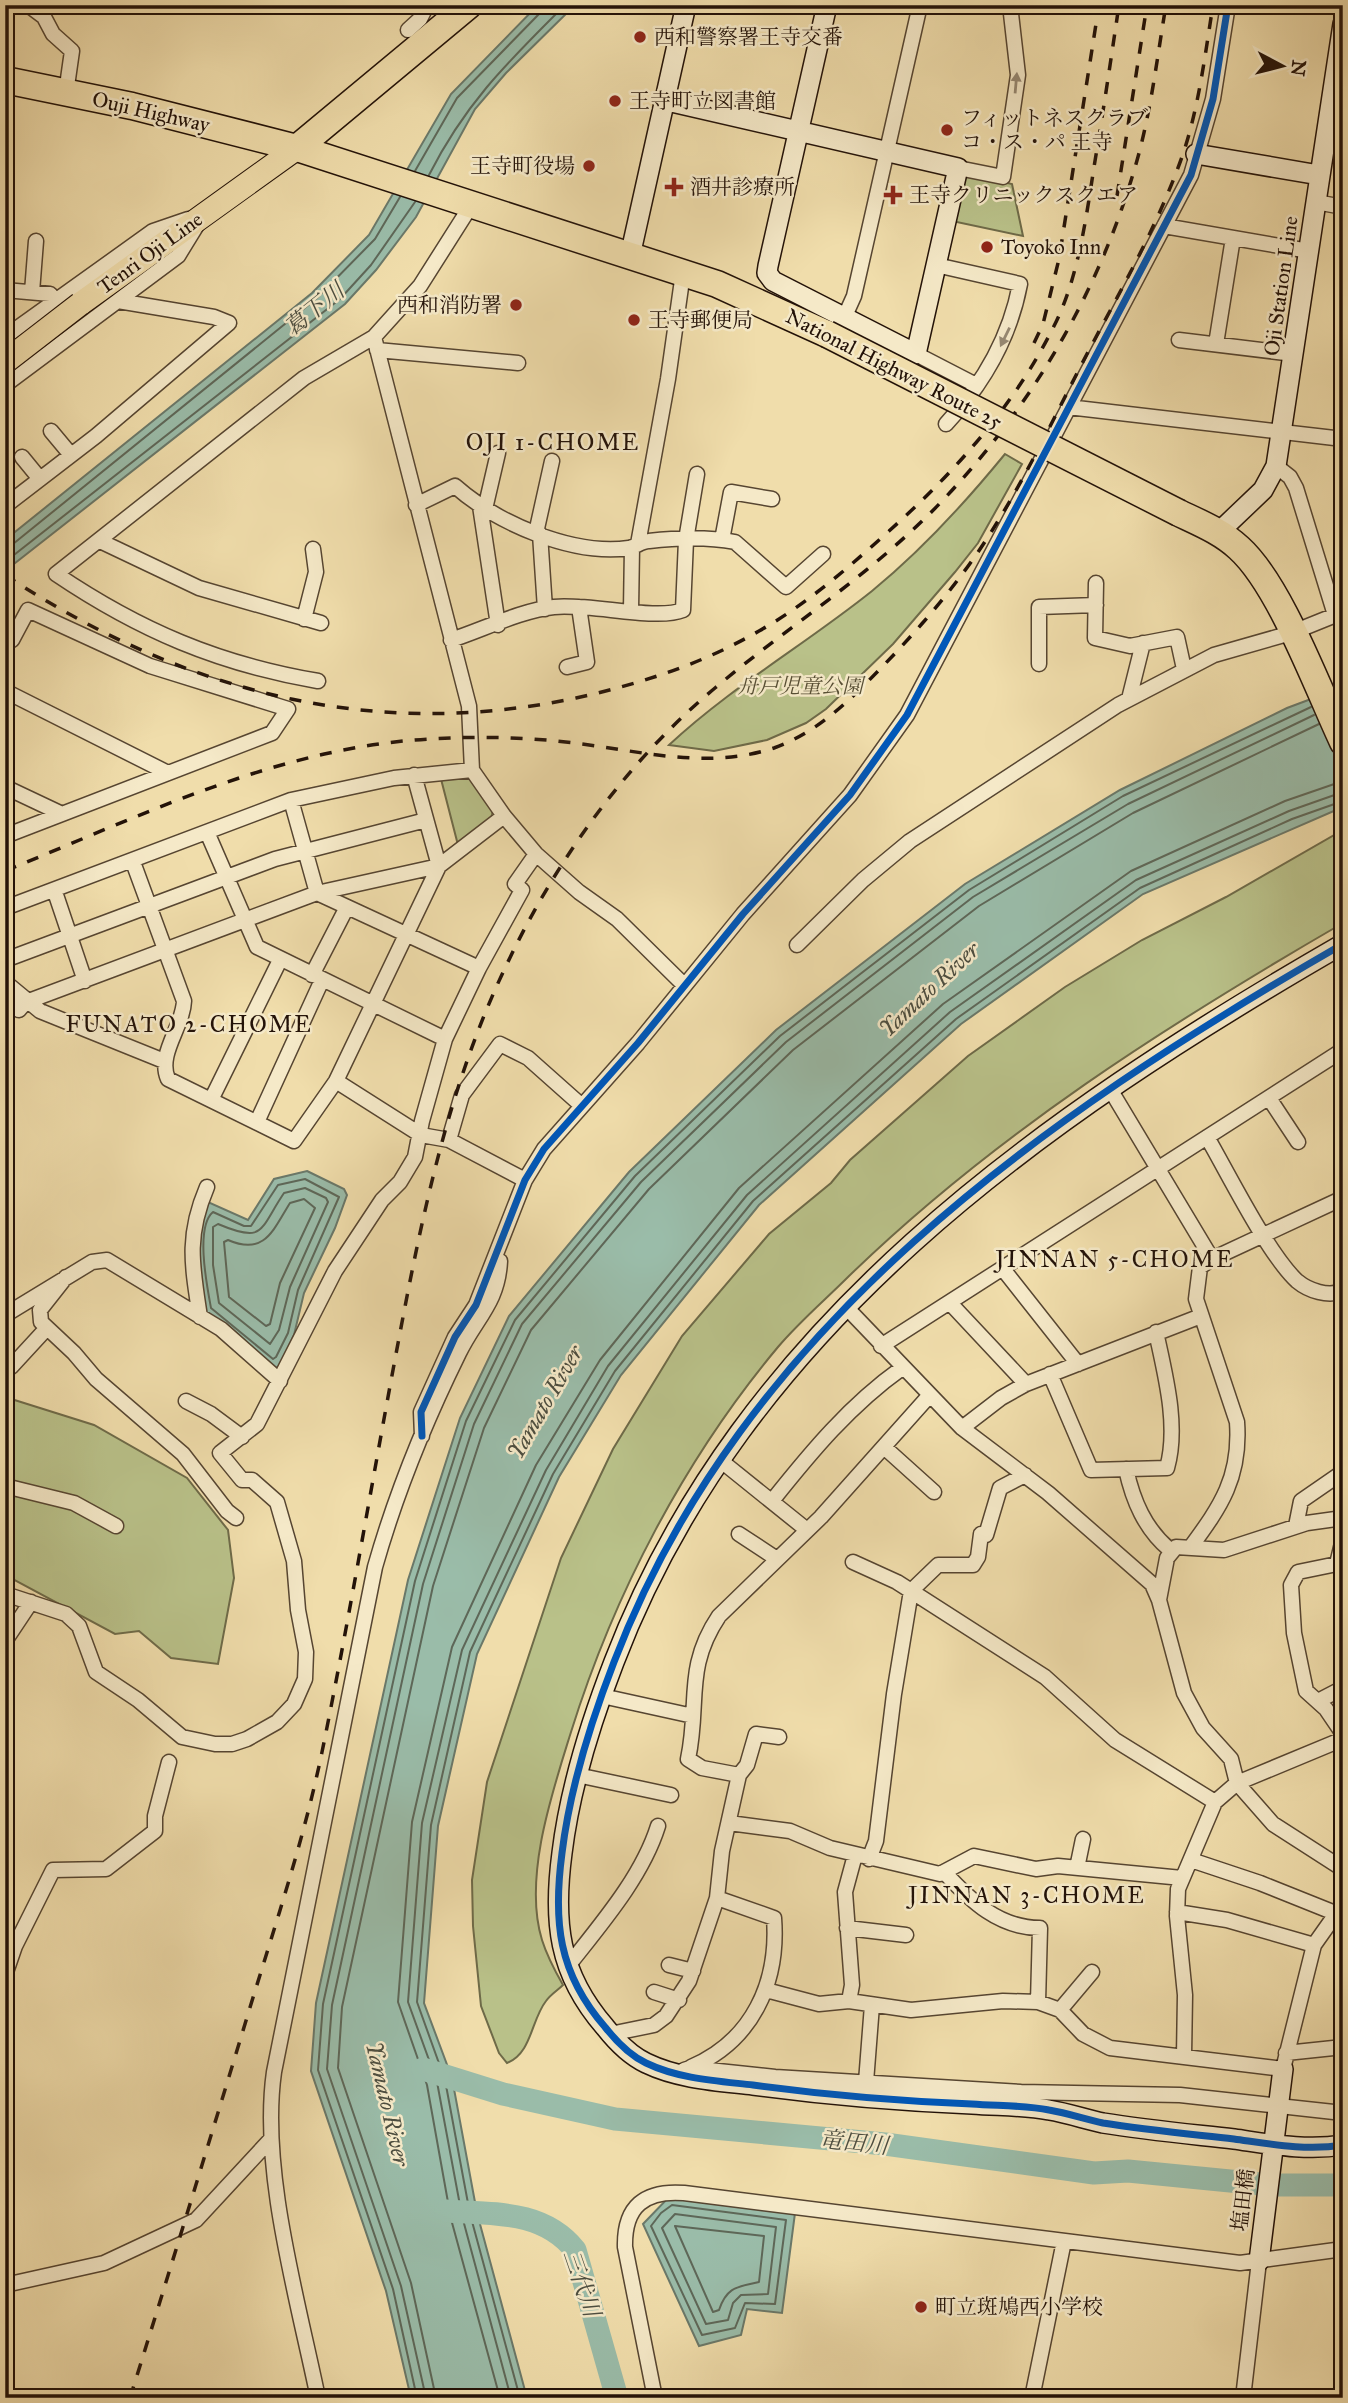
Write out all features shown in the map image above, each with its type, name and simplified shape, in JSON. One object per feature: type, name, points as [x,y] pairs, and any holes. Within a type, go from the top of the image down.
[{"type":"highway","points":[[297,148],[457,9]]},
{"type":"highway","name":"Ouji Highway","points":[[5,80],[132,106],[297,148]]},
{"type":"highway","name":"National Highway Route 25","points":[[297,148],[836,325],[1179,513],[1219,532],[1238,547],[1259,570],[1343,742]]},
{"type":"main road","name":"Tenri Oji Line","points":[[5,362],[80,304],[297,148]]},
{"type":"street","points":[[28,5],[44,17],[53,34],[72,51],[66,93]]},
{"type":"street","points":[[408,30],[420,19],[427,5]]},
{"type":"street","points":[[630,256],[686,5]]},
{"type":"street","points":[[827,5],[767,273],[773,281],[836,325],[916,354],[976,385]]},
{"type":"street","points":[[836,325],[854,296],[920,5]]},
{"type":"street","points":[[663,100],[1003,177],[1018,75],[1010,5]]},
{"type":"street","points":[[318,2398],[282,2214],[271,2138],[274,2072],[368,1599],[393,1509],[460,1352],[493,1300],[499,1274],[500,1248],[526,1180],[544,1149],[850,795],[898,731],[1191,174],[1213,99],[1228,5]]},
{"type":"street","name":"Oji Station Line","points":[[1219,532],[1263,490],[1276,466],[1342,37]]},
{"type":"street","points":[[1196,154],[1320,175]]},
{"type":"street","points":[[916,354],[958,168]]},
{"type":"street","points":[[318,681],[248,666],[160,634],[123,617],[55,574],[304,378],[376,344],[420,286],[466,202]]},
{"type":"street","points":[[1316,202],[1343,207]]},
{"type":"street","points":[[5,337],[153,231],[206,212]]},
{"type":"street","points":[[5,385],[178,256],[206,212]]},
{"type":"street","points":[[1164,226],[1309,251]]},
{"type":"street","points":[[1216,344],[1233,238]]},
{"type":"street","points":[[32,292],[36,241]]},
{"type":"street","points":[[936,265],[1020,284],[1012,324],[976,385],[946,424]]},
{"type":"street","points":[[631,610],[635,546],[668,379],[683,273]]},
{"type":"street","points":[[5,290],[50,294],[79,328]]},
{"type":"street","points":[[5,506],[71,455],[229,323],[214,317],[118,300]]},
{"type":"street","points":[[1180,340],[1294,354]]},
{"type":"street","points":[[376,344],[518,363]]},
{"type":"street","points":[[376,344],[469,706],[472,770],[536,855],[585,897],[617,919],[684,985]]},
{"type":"street","points":[[1068,407],[1343,439]]},
{"type":"street","points":[[51,431],[71,455]]},
{"type":"street","points":[[498,453],[482,508],[498,625]]},
{"type":"street","points":[[22,457],[40,479]]},
{"type":"street","points":[[545,609],[538,533],[552,461]]},
{"type":"street","points":[[797,945],[863,880],[910,841],[1129,699],[1214,655],[1294,637],[1339,614],[1296,488],[1276,466]]},
{"type":"street","points":[[451,640],[545,609],[579,607],[668,615],[683,610],[686,540],[697,474]]},
{"type":"street","points":[[416,505],[455,486],[482,508],[538,533],[582,545],[635,546],[649,540],[722,540],[741,545],[786,587],[823,554]]},
{"type":"street","points":[[722,540],[731,492],[772,499]]},
{"type":"street","points":[[100,541],[199,589],[321,623]]},
{"type":"street","points":[[304,619],[316,572],[313,549]]},
{"type":"street","points":[[1096,583],[1096,638],[1130,646],[1177,637],[1184,669]]},
{"type":"street","points":[[1039,664],[1039,607],[1096,605]]},
{"type":"street","points":[[567,667],[587,662],[579,607]]},
{"type":"street","points":[[5,643],[12,640],[28,610],[150,666],[288,709],[272,733],[5,836]]},
{"type":"street","points":[[1129,699],[1143,643]]},
{"type":"street","points":[[5,691],[168,773]]},
{"type":"street","points":[[5,908],[55,892],[291,800],[414,775],[472,770]]},
{"type":"street","points":[[133,862],[184,1001],[181,1024],[164,1061],[168,1079],[294,1141],[336,1081],[439,866],[414,775]]},
{"type":"street","points":[[5,787],[60,813]]},
{"type":"street","points":[[291,800],[317,893],[479,968]]},
{"type":"street","points":[[5,997],[19,1010],[26,1002],[317,893],[439,866],[505,816]]},
{"type":"street","points":[[5,960],[71,938],[305,849],[426,820]]},
{"type":"street","points":[[207,832],[257,947],[445,1039]]},
{"type":"street","points":[[5,1594],[66,1614],[79,1626],[96,1672],[138,1700],[182,1737],[196,1742],[232,1744],[277,1723],[300,1694],[306,1664],[305,1639],[298,1610],[293,1561],[277,1502],[252,1480],[242,1480],[220,1453],[257,1424],[335,1271],[382,1200],[405,1175],[419,1149],[422,1121],[445,1039],[479,968],[522,890],[515,884],[536,855]]},
{"type":"street","points":[[55,892],[85,981]]},
{"type":"street","points":[[257,1122],[347,907]]},
{"type":"street","points":[[1342,946],[1230,1009],[1010,1160],[845,1306],[787,1369],[720,1460],[661,1557],[631,1618],[577,1775],[566,1820],[556,1908],[559,1934],[577,1988],[610,2034],[630,2054],[646,2063],[831,2095],[1037,2108],[1099,2122],[1273,2144],[1322,2148],[1343,2145]]},
{"type":"street","points":[[211,1100],[280,960]]},
{"type":"street","points":[[5,982],[26,1002],[54,1018],[164,1061]]},
{"type":"street","points":[[449,1140],[462,1095],[500,1044],[528,1058],[582,1106]]},
{"type":"street","points":[[881,1346],[1343,1050]]},
{"type":"street","points":[[336,1081],[421,1135],[449,1140],[526,1180]]},
{"type":"street","points":[[1110,1089],[1212,1259]]},
{"type":"street","points":[[1269,1098],[1298,1142]]},
{"type":"street","points":[[1207,1138],[1264,1234],[1298,1281],[1320,1292],[1343,1291]]},
{"type":"street","points":[[200,1317],[194,1277],[192,1234],[195,1214],[207,1187]]},
{"type":"street","points":[[1190,1548],[1223,1503],[1237,1457],[1238,1439],[1237,1422],[1196,1299],[1200,1267],[1343,1198]]},
{"type":"street","points":[[5,1315],[92,1262],[107,1260],[236,1342],[279,1381]]},
{"type":"street","points":[[1003,1269],[1079,1364]]},
{"type":"street","points":[[66,1277],[38,1315],[46,1329],[74,1353],[96,1379],[183,1454],[227,1511],[236,1518]]},
{"type":"street","points":[[950,1303],[1026,1384]]},
{"type":"street","points":[[845,1306],[962,1428],[1025,1475],[1152,1584],[1159,1600],[1184,1693],[1203,1728],[1231,1759],[1237,1783],[1273,1824],[1343,1869]]},
{"type":"street","points":[[962,1428],[1001,1398],[1026,1384],[1201,1316]]},
{"type":"street","points":[[10,1367],[46,1329]]},
{"type":"street","points":[[1050,1374],[1091,1470],[1167,1468],[1173,1447],[1164,1368],[1156,1332]]},
{"type":"street","points":[[772,1502],[811,1452],[867,1393],[902,1367]]},
{"type":"street","points":[[739,1775],[702,1769],[688,1759],[696,1662],[708,1635],[719,1616],[807,1530],[929,1396]]},
{"type":"street","points":[[186,1401],[211,1414],[242,1437]]},
{"type":"street","points":[[884,1447],[934,1492]]},
{"type":"street","points":[[720,1460],[807,1530]]},
{"type":"street","points":[[1126,1469],[1132,1496],[1148,1526],[1170,1550]]},
{"type":"street","points":[[1296,1527],[1301,1501],[1332,1476],[1343,1472]]},
{"type":"street","points":[[849,2001],[852,1985],[845,1892],[862,1857],[876,1841],[894,1695],[911,1591],[938,1565],[973,1565],[978,1557],[981,1534],[986,1535],[1000,1488],[1025,1475]]},
{"type":"street","points":[[5,1486],[74,1503],[116,1526]]},
{"type":"street","points":[[1170,1550],[1224,1550],[1296,1527],[1343,1518]]},
{"type":"street","points":[[739,1534],[777,1559]]},
{"type":"street","points":[[1184,2056],[1185,1995],[1177,1912],[1182,1878],[1215,1802],[1237,1783],[1343,1736],[1318,1702],[1306,1691],[1294,1633],[1291,1585],[1298,1572],[1337,1564],[1343,1539]]},
{"type":"street","points":[[1159,1600],[1170,1550]]},
{"type":"street","points":[[853,1562],[911,1591],[1045,1678],[1115,1740],[1215,1802]]},
{"type":"street","points":[[5,1641],[31,1602]]},
{"type":"street","points":[[1318,1702],[1343,1688]]},
{"type":"street","points":[[602,1696],[693,1716]]},
{"type":"street","points":[[610,2034],[653,2025],[666,2016],[679,2000],[693,1971],[717,1898],[739,1775],[747,1765],[756,1734],[779,1737]]},
{"type":"street","points":[[5,1975],[15,1946],[53,1870],[106,1870],[155,1830],[155,1816],[169,1762]]},
{"type":"street","points":[[577,1775],[671,1795]]},
{"type":"street","points":[[729,1823],[790,1831],[862,1857],[945,1873],[971,1901],[993,1916],[1014,1925],[1040,1928],[1038,2002]]},
{"type":"street","points":[[568,1966],[601,1924],[629,1881],[653,1841],[658,1826]]},
{"type":"street","points":[[1077,1868],[1083,1839]]},
{"type":"street","points":[[945,1873],[960,1861],[974,1856],[1036,1870],[1049,1866],[1182,1878]]},
{"type":"street","points":[[1191,1860],[1339,1908],[1314,1945],[1284,2061]]},
{"type":"street","points":[[683,2071],[715,2057],[732,2044],[766,1990],[776,1940],[774,1918],[717,1898]]},
{"type":"street","points":[[1177,1912],[1227,1920],[1314,1945]]},
{"type":"street","points":[[847,1928],[906,1935]]},
{"type":"street","points":[[670,1965],[693,1971]]},
{"type":"street","points":[[1060,2010],[1092,1972]]},
{"type":"street","points":[[766,1990],[819,2004],[849,2001],[911,2010],[1003,2001],[1038,2002],[1060,2010],[1083,2034],[1110,2048],[1130,2053],[1284,2061],[1343,2046]]},
{"type":"street","points":[[654,1992],[679,2000]]},
{"type":"street","points":[[866,2082],[872,2005]]},
{"type":"street","name":"塩田橋","points":[[1259,2261],[1284,2061]]},
{"type":"street","points":[[683,2071],[1021,2092],[1180,2095],[1343,2113]]},
{"type":"street","points":[[5,2286],[104,2263],[196,2220],[271,2138]]},
{"type":"street","points":[[655,2398],[625,2247],[624,2230],[631,2213],[652,2194],[684,2193],[1240,2263],[1343,2249]]},
{"type":"street","points":[[1032,2398],[1064,2241]]},
{"type":"street","points":[[1243,2398],[1259,2261]]},
{"type":"green space","points":[[968,174],[1012,184],[1023,236],[952,221],[962,179]]},
{"type":"green space","name":"舟戸児童公園","points":[[1005,454],[1022,464],[978,543],[893,644],[826,709],[806,723],[767,740],[714,751],[669,745],[743,685],[872,591],[942,526]]},
{"type":"green space","points":[[467,775],[493,810],[491,820],[458,845],[441,779]]},
{"type":"green space","points":[[1343,830],[1343,923],[1148,1042],[1023,1129],[963,1176],[904,1225],[795,1329],[744,1390],[712,1435],[656,1529],[631,1579],[588,1680],[571,1732],[548,1808],[536,1890],[537,1916],[542,1940],[563,1985],[541,2009],[522,2052],[507,2063],[499,2053],[481,2006],[473,1926],[472,1880],[487,1782],[561,1558],[613,1449],[682,1336],[769,1234],[831,1183],[850,1160],[968,1056],[1065,987],[1142,940],[1226,897]]},
{"type":"green space","points":[[5,1397],[94,1425],[187,1478],[228,1530],[234,1578],[218,1664],[171,1658],[139,1631],[115,1634],[5,1575]]},
{"type":"water","name":"葛下川","points":[[538,5],[575,5],[506,73],[475,109],[416,217],[376,270],[345,304],[5,571],[5,540],[312,293],[369,235],[451,94]]},
{"type":"water","name":"Yamato River","points":[[1343,687],[1343,807],[1143,894],[961,1024],[759,1205],[621,1375],[559,1477],[477,1654],[438,1826],[424,2003],[452,2078],[477,2213],[527,2398],[411,2398],[386,2291],[311,2071],[316,2003],[408,1580],[460,1418],[509,1316],[629,1172],[776,1030],[965,884],[1120,790],[1287,708]]},
{"type":"water","points":[[307,1171],[344,1189],[347,1195],[335,1228],[304,1293],[294,1335],[278,1370],[205,1313],[197,1256],[199,1229],[208,1202],[248,1220],[274,1179]]},
{"type":"water","points":[[669,2197],[795,2213],[782,2313],[747,2309],[741,2335],[699,2346],[643,2224]]},
{"type":"waterway","name":"竜田川","points":[[423,2069],[503,2094],[615,2119],[885,2144],[1094,2173],[1128,2171],[1271,2185],[1343,2185]]},
{"type":"waterway","name":"三代川","points":[[446,2211],[499,2214],[533,2221],[548,2227],[575,2250],[617,2398]]},
{"type":"railway","points":[[1034,343],[1043,324],[1059,259],[1099,5]]},
{"type":"railway","points":[[5,575],[71,615],[139,649],[208,676],[278,696],[350,709],[424,714],[499,710],[576,698],[670,672],[737,643],[777,620],[827,585],[913,509],[981,436],[1002,410],[1038,355],[1062,308],[1080,248],[1119,5]]},
{"type":"railway","points":[[1117,196],[1147,5]]},
{"type":"railway","points":[[130,2398],[306,1821],[332,1702],[426,1205],[452,1108],[485,1013],[525,927],[547,889],[570,852],[623,781],[682,717],[715,688],[861,575],[917,526],[976,463],[1034,385],[1083,301],[1121,211],[1146,125],[1166,5]]},
{"type":"railway","points":[[5,871],[213,787],[320,755],[374,745],[430,739],[502,738],[556,741],[674,757],[724,758],[774,748],[819,724],[845,704],[932,612],[978,552],[1022,479],[1163,205],[1183,154],[1193,118],[1213,5]]},
{"type":"cycle path","points":[[422,1436],[421,1412],[455,1337],[476,1305],[525,1180],[544,1149],[638,1043],[743,914],[850,795],[907,715],[1191,175],[1213,99],[1228,5]]},
{"type":"cycle path","points":[[1343,944],[1230,1011],[1120,1082],[1014,1159],[914,1242],[822,1333],[740,1432],[670,1542],[614,1662],[589,1732],[576,1780],[562,1853],[558,1901],[562,1945],[568,1966],[589,2007],[628,2052],[646,2063],[672,2073],[835,2095],[1030,2107],[1103,2123],[1275,2145],[1343,2145]]},
{"type":"place","name":"西和警察署王寺交番","points":[[640,37]]},
{"type":"place","name":"王寺町立図書館","points":[[615,101]]},
{"type":"place","name":"フィットネスクラブ コ・ス・パ 王寺","points":[[947,130]]},
{"type":"place","name":"王寺町役場","points":[[589,166]]},
{"type":"place","name":"酒井診療所","points":[[674,187]]},
{"type":"place","name":"王寺クリニックスクエア","points":[[893,195]]},
{"type":"place","name":"Toyoko Inn","points":[[987,247]]},
{"type":"place","name":"西和消防署","points":[[516,305]]},
{"type":"place","name":"王寺郵便局","points":[[634,320]]},
{"type":"place","name":"町立斑鳩西小学校","points":[[921,2307]]},
{"type":"district","name":"OJI 1-CHOME","points":[[553,442]]},
{"type":"district","name":"FUNATO 2-CHOME","points":[[189,1024]]},
{"type":"district","name":"JINNAN 5-CHOME","points":[[1115,1259]]},
{"type":"district","name":"JINNAN 3-CHOME","points":[[1027,1895]]}]
